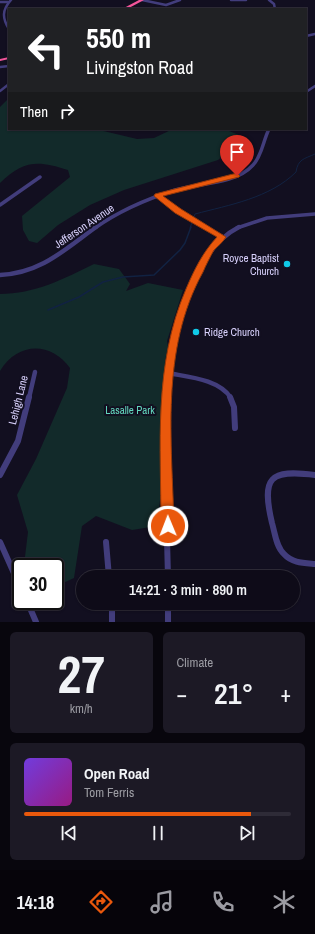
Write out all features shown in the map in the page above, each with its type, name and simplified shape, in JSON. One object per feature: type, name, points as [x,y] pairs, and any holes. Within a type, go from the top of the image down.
[{"type":"highway","points":[[127,8],[142,0]]},
{"type":"street","points":[[142,0],[167,5],[173,4],[180,0]]},
{"type":"street","points":[[231,0],[246,0]]},
{"type":"street","points":[[269,0],[274,4],[275,8]]},
{"type":"street","points":[[0,2],[9,1]]},
{"type":"street","points":[[8,27],[2,18],[2,13],[9,1]]},
{"type":"street","points":[[0,91],[8,85]]},
{"type":"street","name":"Jefferson Avenue","points":[[0,275],[23,274],[40,267],[108,218],[130,207],[157,196],[192,186],[227,179],[243,172],[253,165],[259,158],[264,138],[268,130]]},
{"type":"street","points":[[0,205],[40,177]]},
{"type":"street","points":[[157,196],[178,211],[222,237]]},
{"type":"street","points":[[168,570],[166,442],[168,373],[174,337],[187,294],[206,257],[222,237],[240,226],[261,218],[283,215],[315,214]]},
{"type":"street","name":"Lehigh Lane","points":[[0,475],[18,441],[35,372]]},
{"type":"street","points":[[168,373],[212,385],[225,391],[233,402],[235,428]]},
{"type":"street","points":[[315,474],[292,472],[278,475],[272,479],[266,492],[268,509],[279,548],[284,555],[297,563],[315,564]]},
{"type":"street","points":[[0,542],[12,569]]},
{"type":"street","points":[[106,542],[108,570]]},
{"type":"street","points":[[31,610],[36,622]]},
{"type":"street","points":[[112,610],[112,622]]},
{"type":"street","points":[[168,610],[168,622]]},
{"type":"green space","points":[[8,99],[8,130],[99,130],[137,139],[154,138],[171,130],[226,130],[239,135],[234,146],[218,160],[124,190],[90,205],[58,225],[37,243],[29,241],[23,230],[22,216],[70,177],[68,170],[48,165],[31,164],[16,170],[0,183],[0,107]]},
{"type":"green space","name":"Lasalle Park","points":[[94,264],[119,269],[130,284],[126,291],[148,283],[183,290],[167,341],[168,347],[165,361],[163,474],[157,526],[132,530],[96,516],[82,526],[74,578],[64,583],[64,558],[25,558],[28,532],[17,495],[36,459],[67,388],[70,368],[62,359],[53,353],[44,349],[34,348],[15,354],[7,361],[0,371],[0,294],[25,291],[60,280]]},
{"type":"waterway","points":[[190,228],[195,214],[235,204],[262,194],[286,181],[296,172],[298,164],[302,160],[315,154]]},
{"type":"waterway","points":[[48,310],[79,297],[103,282],[123,277],[154,275],[180,250],[185,243],[191,227]]},
{"type":"place","name":"Royce Baptist Church","points":[[287,264]]},
{"type":"place","name":"Ridge Church","points":[[196,332]]},
{"type":"route","points":[[168,526],[166,403],[170,358],[180,312],[187,294],[206,257],[222,237],[178,211],[157,196],[186,187],[237,176]]}]
